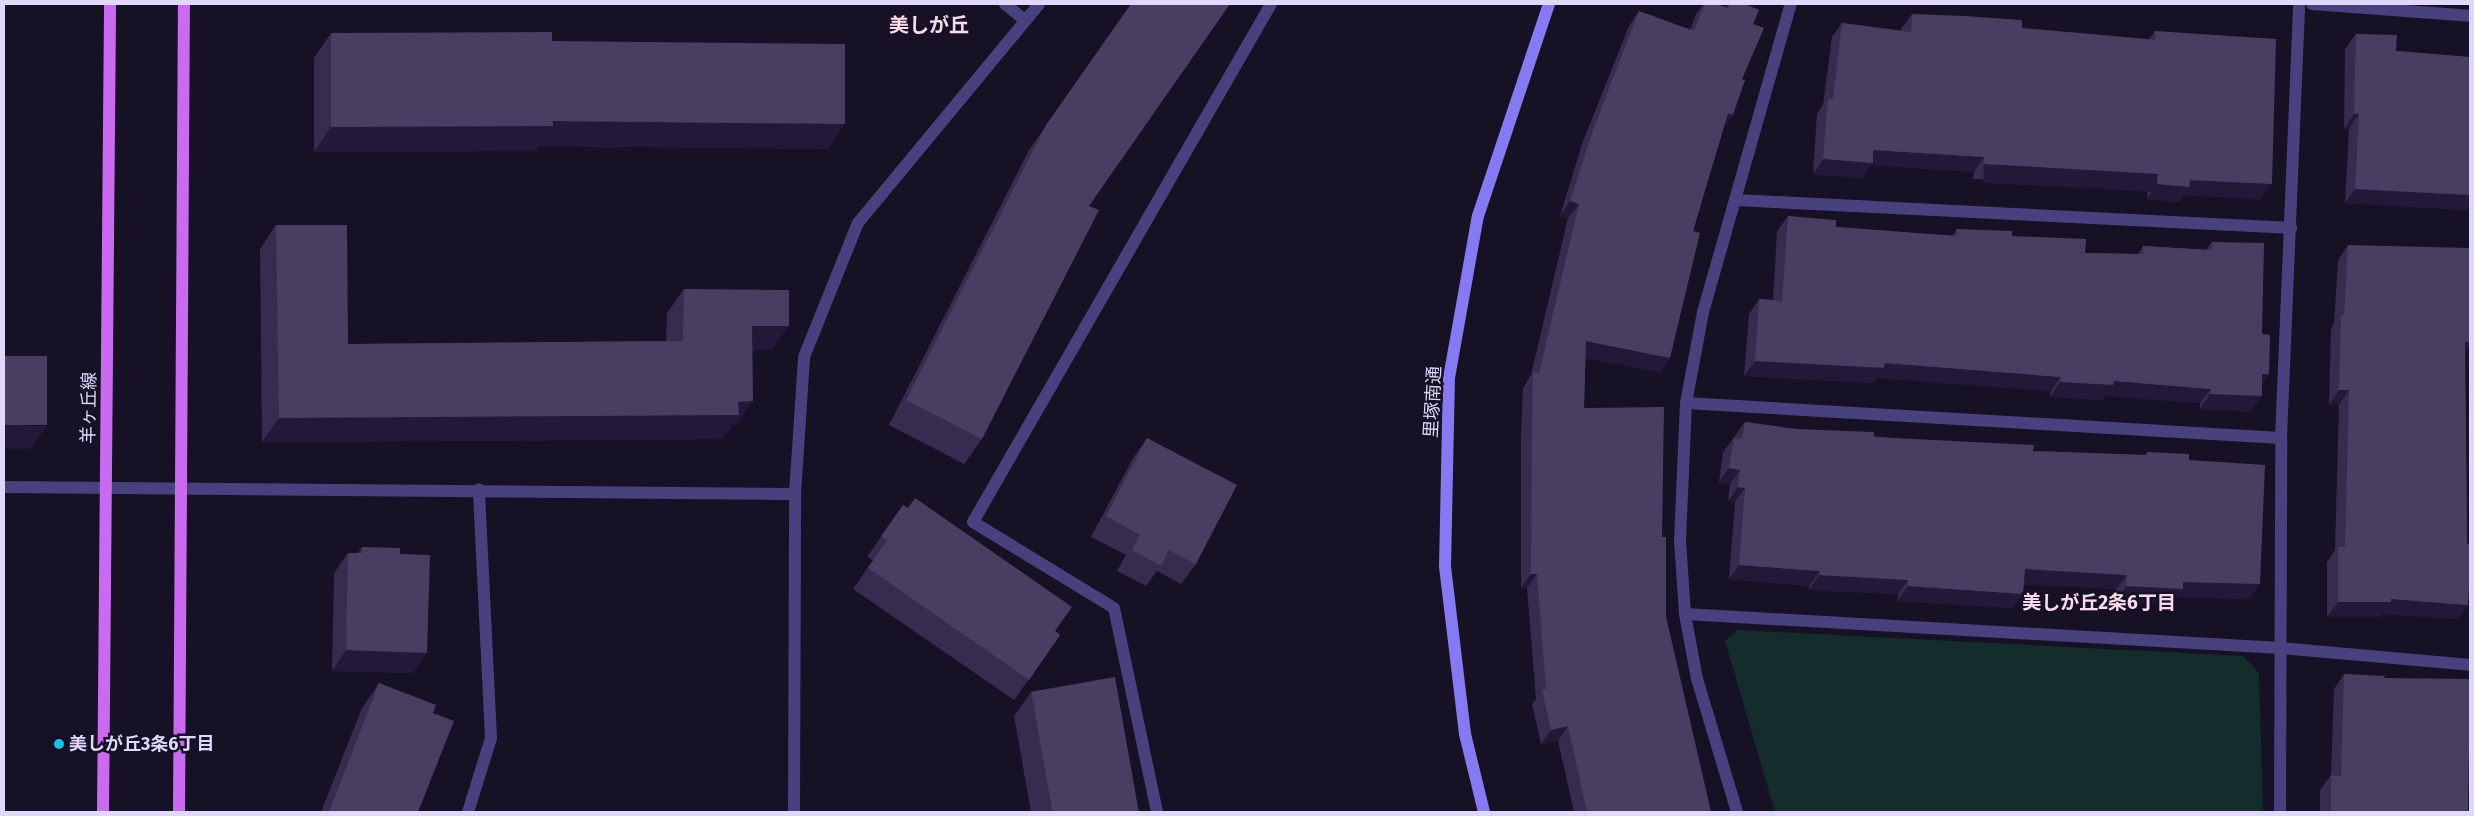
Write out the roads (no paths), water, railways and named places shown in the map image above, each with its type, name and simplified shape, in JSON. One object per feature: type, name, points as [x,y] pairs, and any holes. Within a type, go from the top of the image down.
[{"type":"main road","name":"羊ヶ丘線","points":[[103,812],[110,4]]},
{"type":"main road","points":[[179,812],[184,4]]},
{"type":"street","points":[[1005,4],[1025,20]]},
{"type":"street","points":[[794,812],[795,494],[804,357],[858,223],[1038,4]]},
{"type":"street","points":[[1157,812],[1114,608],[973,522],[1270,4]]},
{"type":"street","name":"里塚南通","points":[[1484,812],[1465,734],[1445,567],[1449,378],[1478,216],[1549,4]]},
{"type":"street","points":[[1736,812],[1697,679],[1685,614],[1680,540],[1686,403],[1703,312],[1792,4]]},
{"type":"street","points":[[2280,812],[2281,438],[2299,4]]},
{"type":"street","points":[[2312,4],[2470,16]]},
{"type":"street","points":[[1736,200],[2291,228]]},
{"type":"street","points":[[1686,403],[2281,438]]},
{"type":"street","points":[[4,487],[181,486],[795,494]]},
{"type":"street","points":[[468,812],[491,738],[479,489]]},
{"type":"street","points":[[1685,614],[2281,648],[2470,665]]},
{"type":"place","name":"美しが丘3条6丁目","points":[[59,744]]},
{"type":"district","name":"美しが丘","points":[[929,25]]},
{"type":"district","name":"美しが丘2条6丁目","points":[[2099,603]]}]
